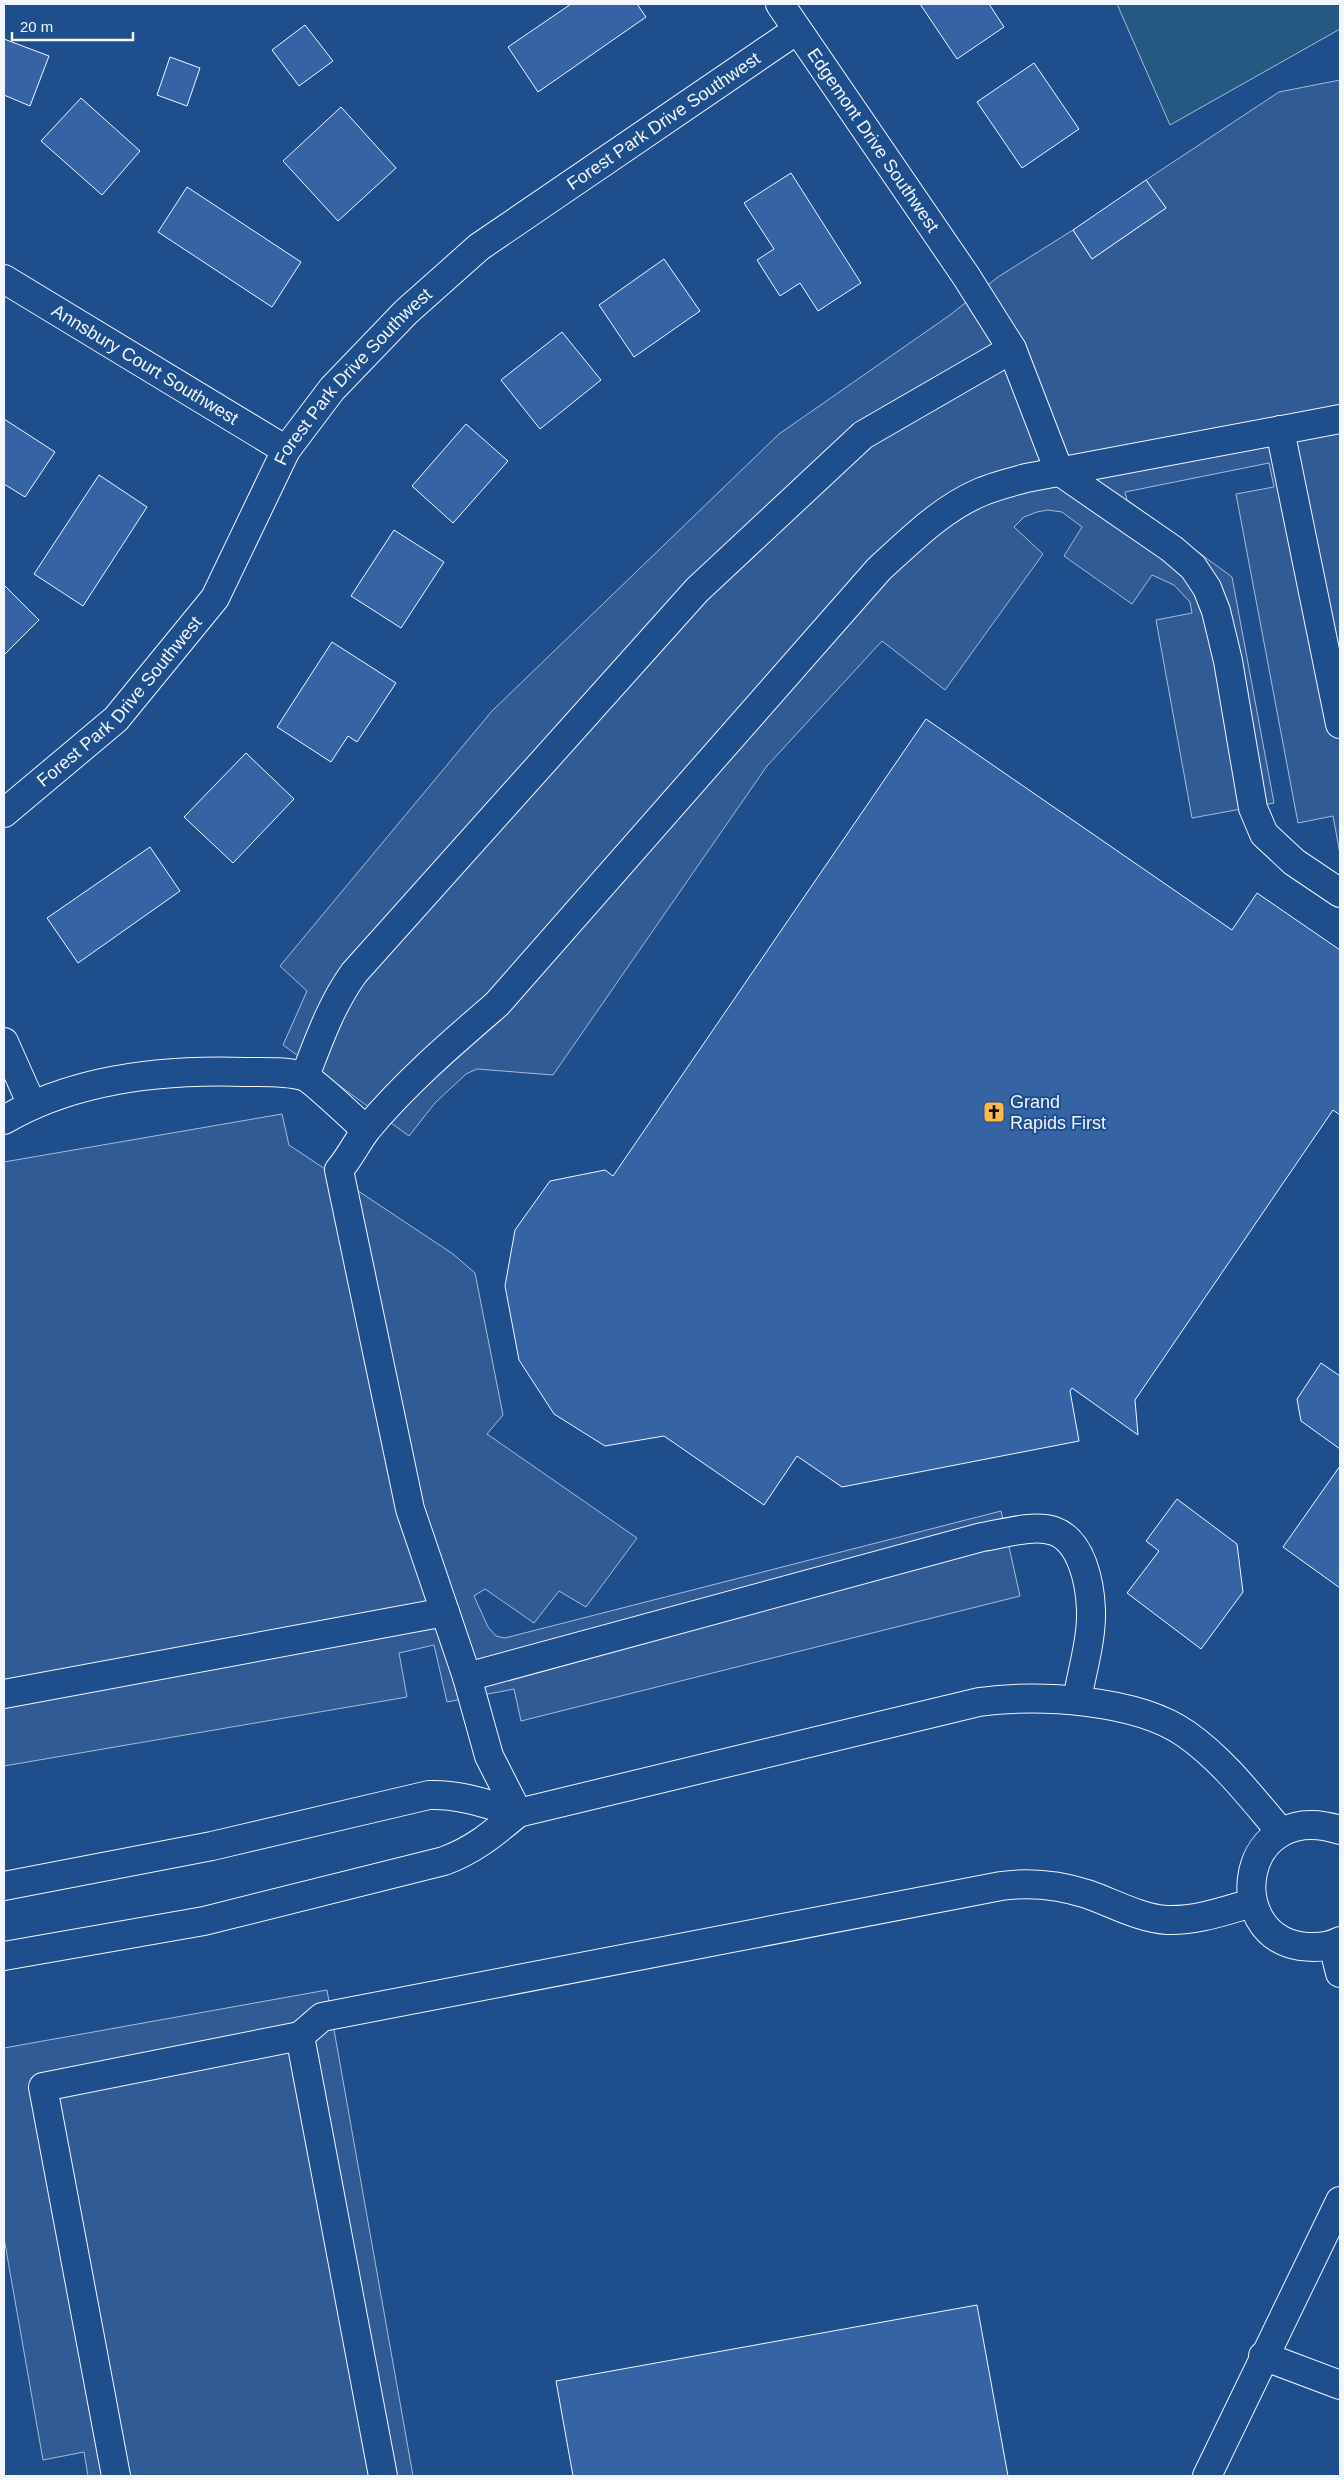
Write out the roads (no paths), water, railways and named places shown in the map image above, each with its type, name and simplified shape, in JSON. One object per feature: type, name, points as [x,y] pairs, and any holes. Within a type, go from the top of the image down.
[{"type":"street","name":"Edgemont Drive Southwest","points":[[780,4],[966,276],[1012,349],[1059,471]]},
{"type":"street","name":"Forest Park Drive Southwest","points":[[4,813],[116,719],[215,598],[286,450],[332,389],[406,312],[479,247],[797,30]]},
{"type":"street","name":"Annsbury Court Southwest","points":[[4,279],[286,450]]},
{"type":"street","points":[[305,1076],[327,1017],[339,994],[354,973],[697,590],[864,435],[1012,349]]},
{"type":"street","points":[[518,1812],[489,1756],[467,1677],[410,1509],[339,1170],[349,1158],[366,1130],[427,1064],[497,1004],[880,569],[923,528],[960,502],[1001,485],[1059,471],[1340,419]]},
{"type":"street","points":[[1280,430],[1340,724]]},
{"type":"street","points":[[1059,471],[1172,549],[1193,567],[1207,588],[1216,611],[1228,661],[1253,808],[1264,834],[1294,862],[1340,893]]},
{"type":"street","points":[[4,1042],[32,1105]]},
{"type":"street","points":[[4,1120],[32,1105],[79,1087],[165,1074],[229,1071],[283,1073],[305,1076],[366,1130]]},
{"type":"street","points":[[467,1677],[982,1537],[1037,1529],[1052,1531],[1062,1535],[1075,1549],[1084,1568],[1091,1610],[1077,1700]]},
{"type":"street","points":[[4,1694],[445,1612]]},
{"type":"street","points":[[4,1956],[204,1921],[444,1861],[463,1854],[480,1844],[518,1812],[979,1702],[1009,1698],[1077,1700],[1133,1712],[1164,1722],[1185,1733],[1227,1769],[1281,1832]]},
{"type":"street","points":[[4,1886],[212,1846],[429,1795],[450,1794],[466,1797],[518,1812]]},
{"type":"street","points":[[1340,1830],[1321,1824],[1300,1825],[1281,1832],[1266,1845],[1255,1863],[1250,1882],[1252,1903],[1261,1921],[1270,1931],[1293,1945],[1313,1948],[1337,1943],[1340,1973]]},
{"type":"street","points":[[116,2476],[43,2087],[300,2036],[322,2017],[1001,1886],[1022,1883],[1069,1889],[1128,1910],[1165,1920],[1201,1918],[1252,1903]]},
{"type":"street","points":[[300,2036],[383,2476]]},
{"type":"street","points":[[1208,2476],[1340,2201]]},
{"type":"street","points":[[1264,2356],[1340,2385]]},
{"type":"place","name":"Grand Rapids First","points":[[994,1112]]}]
